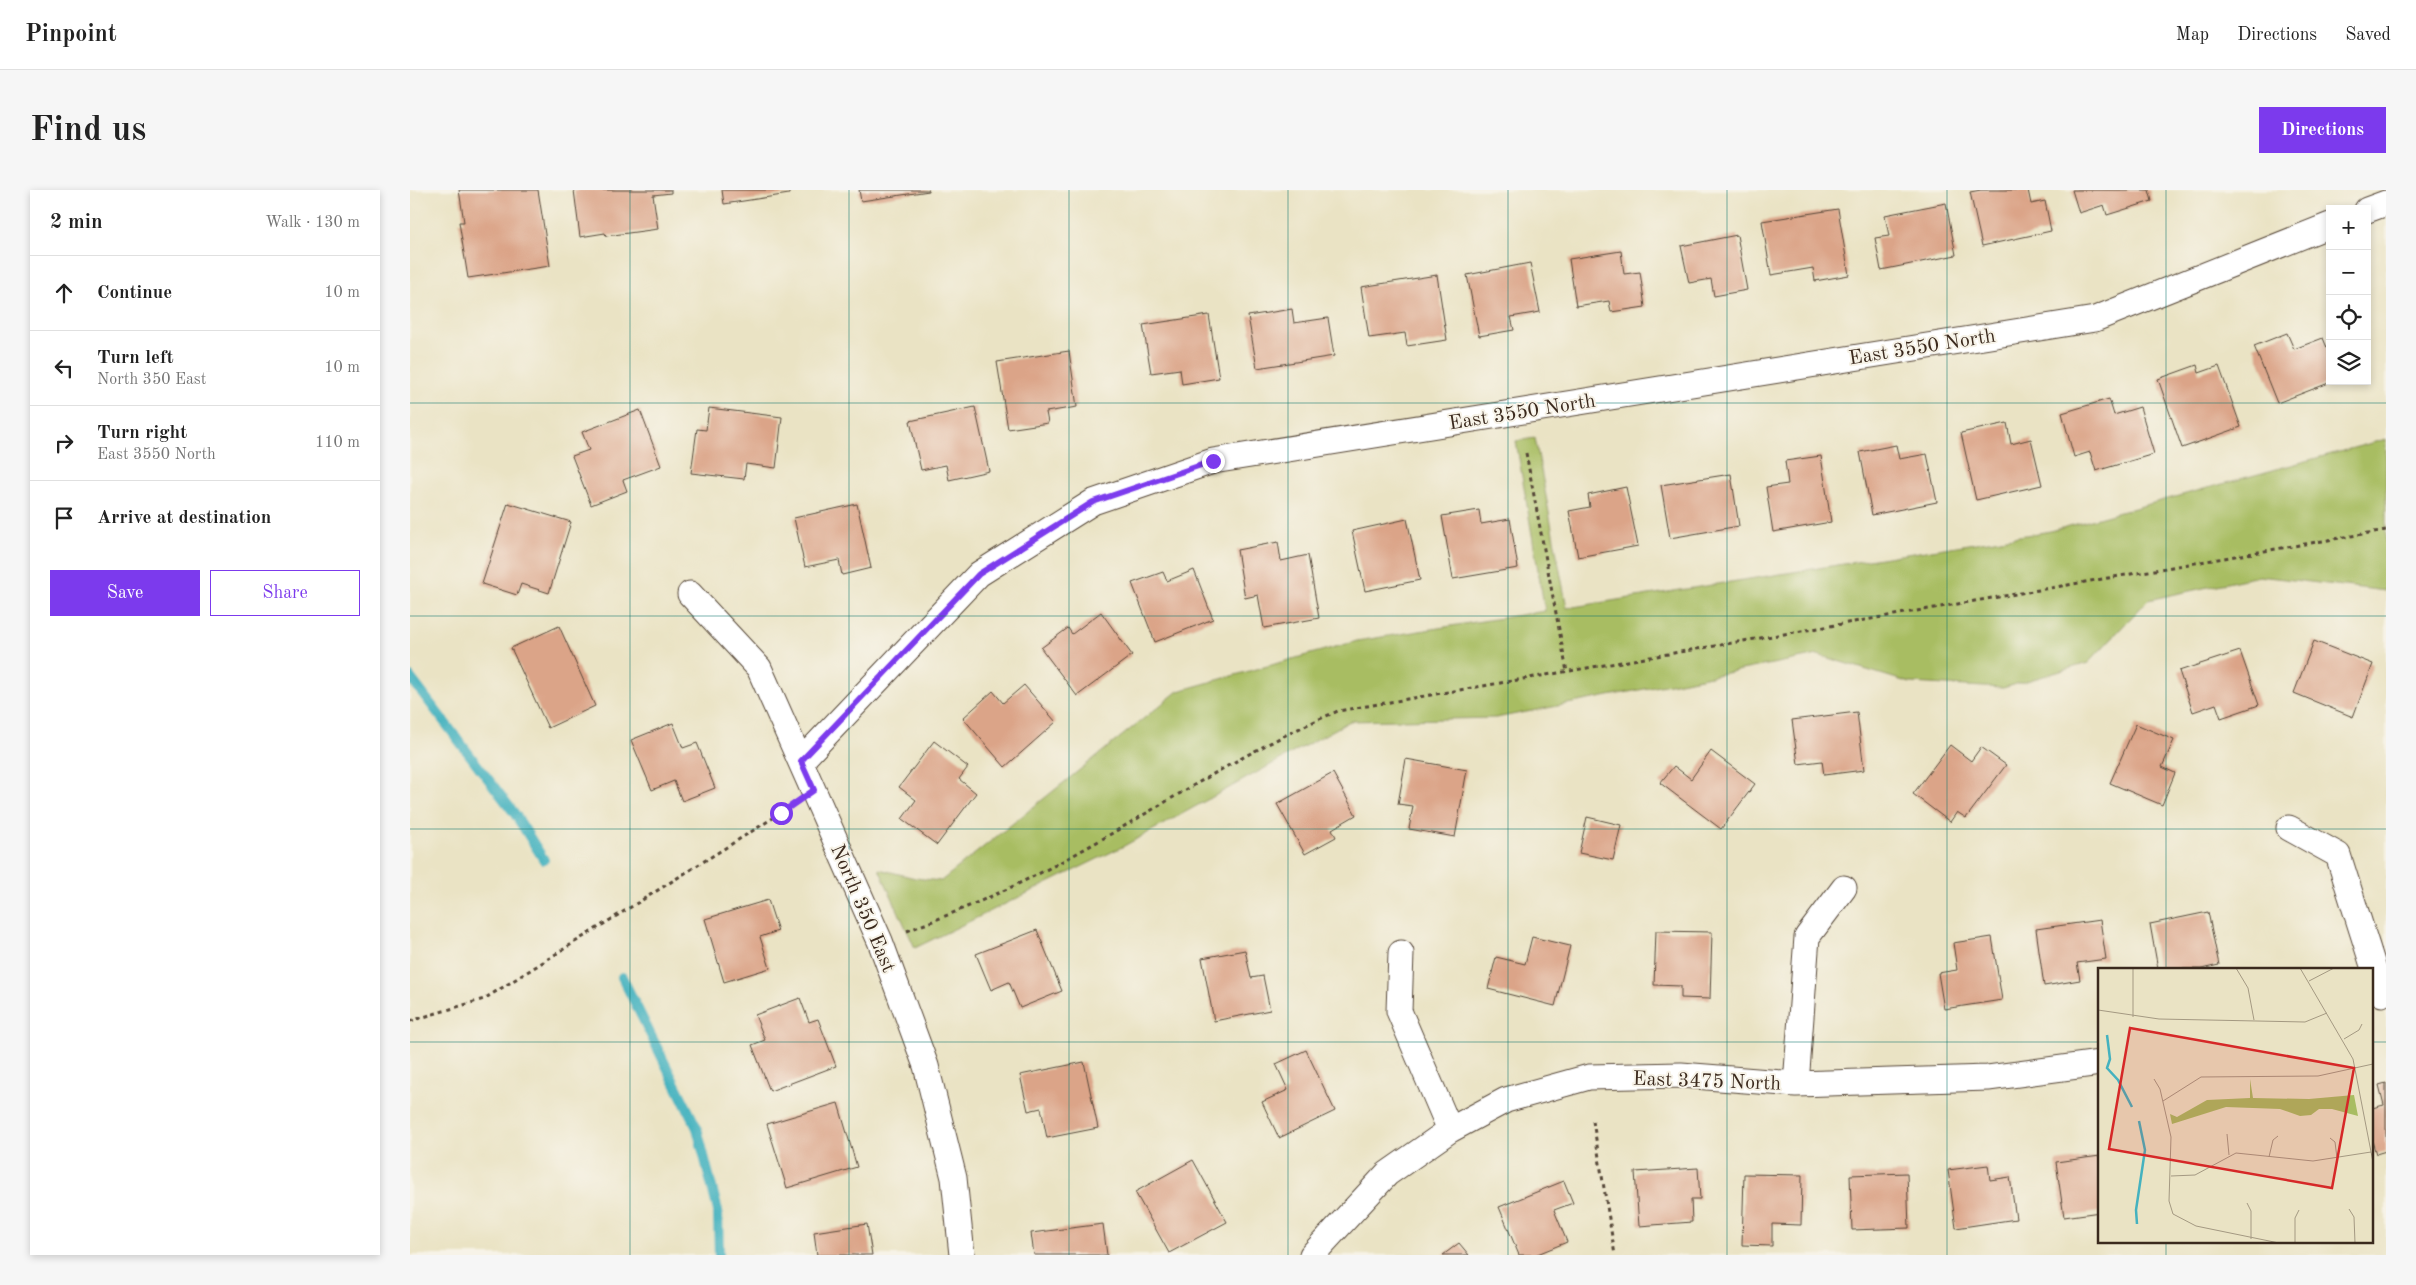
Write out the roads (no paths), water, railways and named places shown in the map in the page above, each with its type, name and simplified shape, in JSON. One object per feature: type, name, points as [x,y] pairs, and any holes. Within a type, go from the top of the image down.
[{"type":"street","points":[[2371,208],[2386,202]]},
{"type":"street","name":"East 3550 North","points":[[801,761],[979,574],[1093,502],[1213,461],[2095,318],[2326,227]]},
{"type":"street","name":"North 350 East","points":[[690,594],[759,668],[880,941],[926,1066],[954,1178],[962,1255]]},
{"type":"street","points":[[2289,828],[2338,855],[2372,968]]},
{"type":"street","points":[[1796,1084],[1807,937],[1844,888]]},
{"type":"street","points":[[1402,954],[1398,1011],[1450,1130]]},
{"type":"street","points":[[2374,974],[2380,994]]},
{"type":"street","name":"East 3475 North","points":[[1312,1255],[1386,1174],[1450,1130],[1506,1100],[1589,1077],[1681,1074],[1796,1084],[1988,1078],[2098,1063]]},
{"type":"waterway","points":[[410,677],[515,814],[544,860]]},
{"type":"waterway","points":[[622,977],[697,1128],[718,1211],[719,1255]]}]
